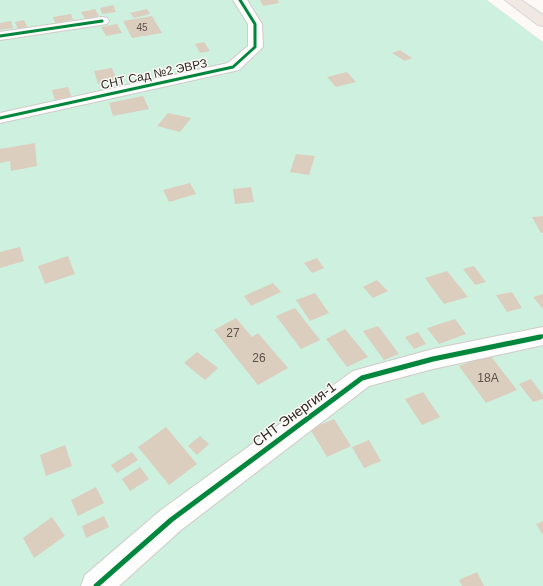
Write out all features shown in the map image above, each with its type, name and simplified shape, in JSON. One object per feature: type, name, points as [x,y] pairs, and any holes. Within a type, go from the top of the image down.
[{"type":"main road","points":[[512,0],[543,22]]},
{"type":"street","name":"СНТ Сад №2 ЭВРЗ","points":[[0,118],[234,67],[255,47],[255,24],[240,0]]},
{"type":"street","points":[[0,36],[102,21]]},
{"type":"street","name":"СНТ Энергия-1","points":[[96,586],[171,520],[362,378],[433,360],[543,336]]},
{"type":"green space","points":[[0,0],[487,0],[543,42],[543,586],[0,586]]},
{"type":"building","points":[[260,0],[278,0],[279,3],[263,6]]},
{"type":"building","points":[[113,5],[116,12],[102,14],[100,8]]},
{"type":"building","points":[[95,9],[99,16],[85,19],[81,12]]},
{"type":"building","points":[[147,9],[150,14],[134,18],[130,13]]},
{"type":"building","points":[[71,14],[73,20],[55,23],[53,17]]},
{"type":"building","points":[[152,16],[162,33],[132,38],[123,21]]},
{"type":"building","points":[[24,20],[28,28],[18,30],[15,22]]},
{"type":"building","points":[[11,21],[13,28],[0,30],[0,23]]},
{"type":"building","points":[[117,24],[122,33],[106,36],[101,27]]},
{"type":"building","points":[[204,42],[210,51],[200,53],[195,44]]},
{"type":"building","points":[[400,50],[412,58],[405,61],[392,53]]},
{"type":"building","points":[[112,68],[117,80],[98,84],[94,71]]},
{"type":"building","points":[[347,72],[356,82],[336,87],[327,77]]},
{"type":"building","points":[[68,87],[72,98],[55,101],[52,90]]},
{"type":"building","points":[[143,96],[149,109],[113,116],[109,103]]},
{"type":"building","points":[[168,113],[191,118],[180,132],[157,126]]},
{"type":"building","points":[[35,143],[37,166],[11,171],[10,161],[0,163],[0,149]]},
{"type":"building","points":[[296,154],[315,156],[309,175],[290,172]]},
{"type":"building","points":[[190,183],[196,194],[169,202],[163,190]]},
{"type":"building","points":[[251,187],[254,202],[235,204],[233,189]]},
{"type":"building","points":[[543,216],[543,233],[541,233],[532,217]]},
{"type":"building","points":[[20,247],[24,261],[0,268],[0,252]]},
{"type":"building","points":[[68,256],[75,274],[45,284],[38,266]]},
{"type":"building","points":[[317,258],[324,268],[312,273],[304,263]]},
{"type":"building","points":[[474,266],[486,282],[475,285],[463,269]]},
{"type":"building","points":[[447,271],[468,297],[444,304],[425,278]]},
{"type":"building","points":[[377,280],[388,291],[373,298],[363,287]]},
{"type":"building","points":[[273,283],[281,292],[251,306],[244,296]]},
{"type":"building","points":[[512,292],[522,308],[507,312],[496,295]]},
{"type":"building","points":[[315,293],[329,313],[310,321],[296,300]]},
{"type":"building","points":[[543,294],[543,309],[533,297]]},
{"type":"building","points":[[295,308],[320,340],[301,349],[276,316]]},
{"type":"building","points":[[236,318],[252,337],[258,333],[288,368],[258,385],[214,330]]},
{"type":"building","points":[[455,319],[466,334],[439,344],[427,328]]},
{"type":"building","points":[[378,326],[399,354],[384,360],[363,331]]},
{"type":"building","points":[[345,329],[368,357],[347,367],[326,339]]},
{"type":"building","points":[[418,332],[426,344],[414,349],[405,337]]},
{"type":"building","points":[[197,352],[218,368],[205,380],[184,363]]},
{"type":"building","points":[[490,355],[517,390],[486,403],[459,366]]},
{"type":"building","points":[[531,379],[543,395],[543,399],[533,402],[519,384]]},
{"type":"building","points":[[423,392],[440,417],[422,425],[405,399]]},
{"type":"building","points":[[334,419],[351,446],[327,457],[310,429]]},
{"type":"building","points":[[166,427],[197,464],[169,485],[138,447]]},
{"type":"building","points":[[200,436],[209,444],[197,455],[188,446]]},
{"type":"building","points":[[369,440],[381,461],[364,468],[352,447]]},
{"type":"building","points":[[65,445],[72,466],[46,476],[40,455]]},
{"type":"building","points":[[132,452],[138,460],[117,473],[111,465]]},
{"type":"building","points":[[140,467],[149,479],[130,491],[122,479]]},
{"type":"building","points":[[96,487],[104,503],[78,516],[71,500]]},
{"type":"building","points":[[104,516],[109,527],[86,538],[82,526]]},
{"type":"building","points":[[52,517],[65,536],[34,558],[23,538]]},
{"type":"building","points":[[543,521],[543,535],[536,524]]},
{"type":"building","points":[[477,572],[484,586],[462,586],[459,580]]},
{"type":"cycle path","points":[[0,118],[233,67],[255,47],[255,24],[240,0]]},
{"type":"cycle path","points":[[0,36],[102,21]]},
{"type":"cycle path","points":[[96,586],[171,520],[362,378],[433,359],[543,336]]}]
